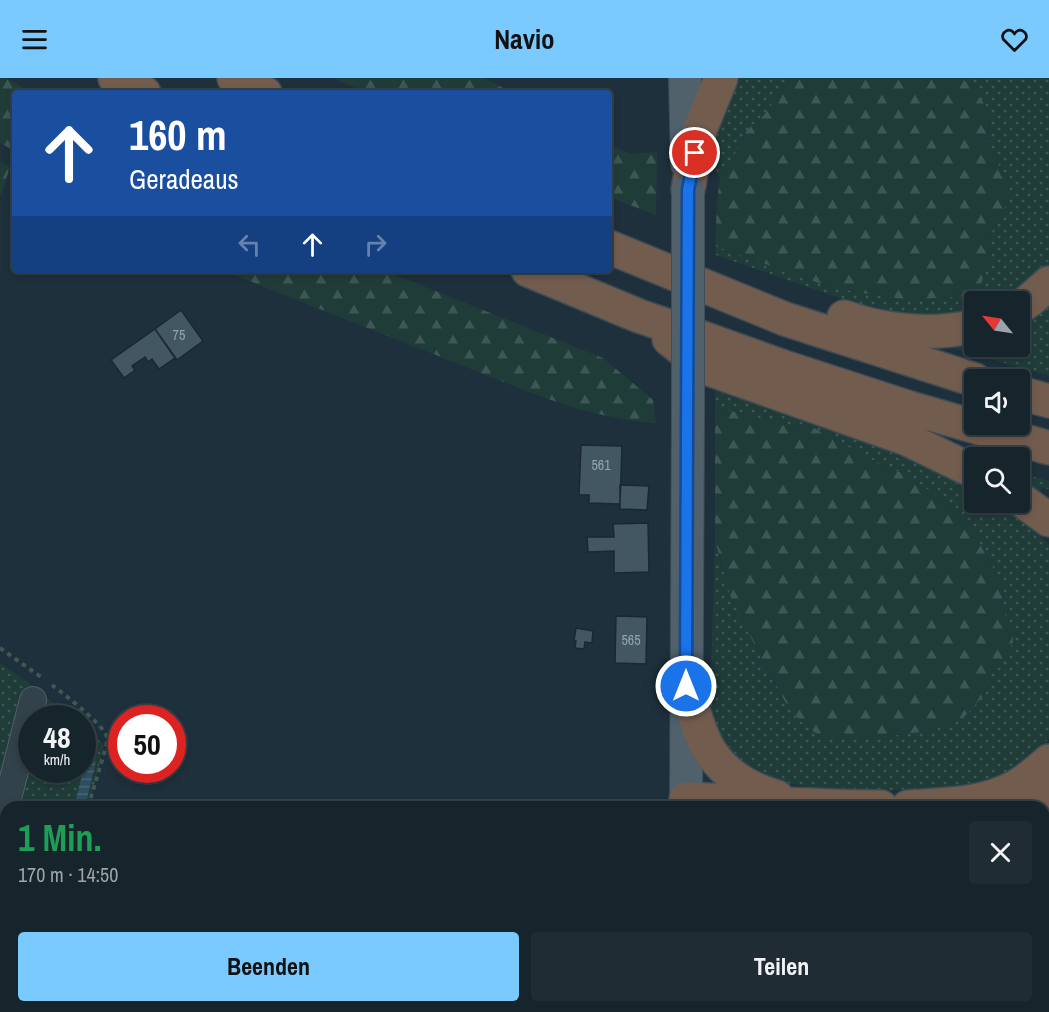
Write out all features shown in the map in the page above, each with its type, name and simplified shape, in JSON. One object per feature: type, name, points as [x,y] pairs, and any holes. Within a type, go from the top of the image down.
[{"type":"highway","points":[[115,78],[138,90]]},
{"type":"highway","points":[[234,78],[259,90]]},
{"type":"highway","points":[[688,190],[698,135],[721,78]]},
{"type":"highway","points":[[612,248],[785,319],[964,376]]},
{"type":"highway","points":[[649,265],[729,278],[824,312],[880,327],[937,332],[964,329]]},
{"type":"highway","points":[[535,273],[639,316],[781,366],[899,405],[1049,448]]},
{"type":"highway","points":[[1030,300],[1049,283]]},
{"type":"highway","points":[[639,316],[706,368],[907,439],[964,467]]},
{"type":"highway","points":[[1030,396],[1049,401]]},
{"type":"highway","points":[[1030,506],[1049,520]]},
{"type":"highway","points":[[686,686],[698,725],[710,751],[726,770],[763,793],[794,801]]},
{"type":"highway","points":[[972,801],[1013,788],[1030,778],[1049,761]]},
{"type":"main road","points":[[685,78],[688,190],[686,801]]},
{"type":"lane","points":[[32,705],[33,700]]},
{"type":"lane","points":[[9,801],[18,772]]},
{"type":"path","points":[[0,648],[57,689],[106,734],[106,747],[90,801]]},
{"type":"green space","points":[[0,78],[6,78],[27,90],[12,90],[12,149],[0,143]]},
{"type":"green space","points":[[334,78],[484,78],[507,90],[360,90]]},
{"type":"green space","points":[[733,78],[788,78],[785,86],[764,115],[747,130],[733,159],[720,177],[713,164],[717,133]]},
{"type":"green space","points":[[788,78],[962,78],[971,87],[987,110],[989,126],[987,147],[1005,174],[1010,190],[1009,200],[990,235],[989,245],[992,254],[978,291],[964,291],[964,296],[909,300],[873,295],[827,286],[715,246],[720,177],[733,159],[747,130],[764,115],[785,86]]},
{"type":"green space","points":[[962,78],[1049,78],[1049,376],[984,357],[1030,357],[1030,291],[964,291],[964,351],[932,342],[931,316],[901,313],[848,301],[716,255],[715,246],[827,286],[909,300],[934,297],[984,278],[986,266],[992,254],[989,245],[990,235],[1009,200],[1010,190],[987,147],[990,121],[980,97]]},
{"type":"green space","points":[[612,145],[630,154],[657,152],[656,215],[612,198]]},
{"type":"green space","points":[[0,161],[10,167],[1,195],[0,195]]},
{"type":"green space","points":[[230,273],[390,273],[603,358],[653,400],[656,423],[579,409]]},
{"type":"green space","points":[[715,391],[849,435],[954,478],[964,484],[964,513],[1009,513],[1029,525],[1049,545],[1049,738],[1042,748],[993,780],[943,787],[879,791],[826,790],[781,782],[742,761],[718,736],[710,714],[715,540],[722,568],[775,685],[878,736],[921,732],[963,718],[985,694],[990,674],[1013,642],[1013,627],[1004,613],[1003,588],[973,532],[930,491],[904,474],[872,460],[814,428],[775,422],[715,407]]},
{"type":"green space","points":[[715,407],[775,422],[814,428],[872,460],[904,474],[930,491],[973,532],[1003,588],[1004,613],[1013,627],[1013,642],[990,674],[985,694],[963,718],[921,732],[848,740],[820,736],[803,724],[787,705],[730,595],[715,540]]},
{"type":"green space","points":[[1030,476],[1049,481],[1049,489],[1043,488],[1032,498],[1030,497]]},
{"type":"green space","points":[[0,663],[56,705],[18,705],[18,783],[95,783],[90,801],[0,801]]},
{"type":"green space","points":[[96,738],[104,745],[96,778]]},
{"type":"water","points":[[80,783],[91,783],[86,801],[76,801]]},
{"type":"building","points":[[181,310],[203,341],[177,360],[155,329]]},
{"type":"building","points":[[155,329],[175,358],[159,369],[152,359],[148,362],[145,357],[132,366],[135,370],[124,378],[111,360]]},
{"type":"building","points":[[581,445],[622,446],[620,504],[589,503],[589,495],[579,495]]},
{"type":"building","points":[[620,485],[649,486],[647,510],[620,509]]},
{"type":"building","points":[[648,523],[649,572],[614,573],[614,551],[588,552],[587,537],[614,537],[613,524]]},
{"type":"building","points":[[616,616],[647,617],[646,664],[615,663]]},
{"type":"building","points":[[576,628],[593,631],[592,643],[585,642],[584,649],[575,648]]},
{"type":"route","points":[[686,686],[688,190],[695,153]]}]
